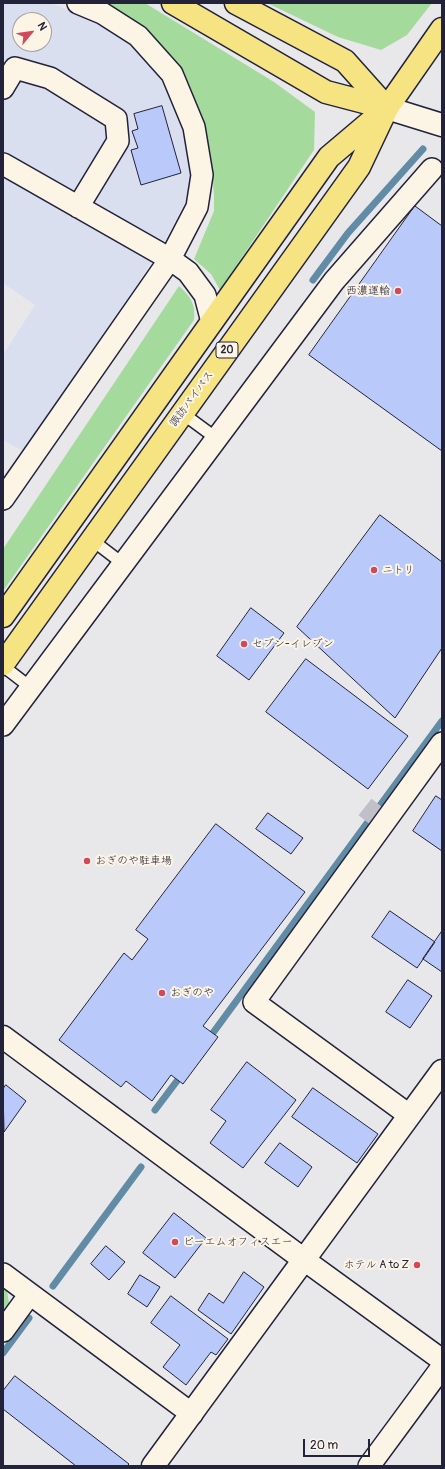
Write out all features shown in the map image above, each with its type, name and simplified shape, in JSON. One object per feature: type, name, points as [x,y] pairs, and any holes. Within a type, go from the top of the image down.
[{"type":"highway","points":[[173,3],[326,92],[387,108]]},
{"type":"highway","points":[[236,3],[345,62],[387,108]]},
{"type":"highway","name":"諏訪バイパス","points":[[3,665],[359,167],[387,108],[442,29]]},
{"type":"highway","name":"諏訪バイパス","points":[[3,616],[330,157],[387,108]]},
{"type":"street","points":[[3,500],[27,462],[170,259],[197,207],[202,175],[194,127],[172,74],[138,36],[102,12],[78,3]]},
{"type":"street","points":[[3,88],[15,68],[50,78],[116,120],[118,141],[78,207]]},
{"type":"street","points":[[387,108],[442,124]]},
{"type":"street","points":[[3,164],[170,259],[188,272],[205,295],[212,322]]},
{"type":"street","points":[[3,725],[34,690],[221,441],[334,281],[432,169]]},
{"type":"street","points":[[409,1115],[254,1002],[442,743]]},
{"type":"street","points":[[3,1037],[442,1360]]},
{"type":"street","points":[[153,1466],[442,1071]]},
{"type":"street","points":[[3,1274],[192,1414]]},
{"type":"street","points":[[3,1331],[30,1294]]},
{"type":"street","points":[[369,1466],[442,1367]]},
{"type":"lane","points":[[182,413],[221,441]]},
{"type":"lane","points":[[92,540],[127,566]]},
{"type":"lane","points":[[3,665],[34,690]]},
{"type":"shaded area","points":[[3,3],[53,4],[94,19],[126,39],[149,62],[172,98],[182,123],[191,166],[191,191],[167,237],[142,277],[23,451],[3,440],[3,355],[35,305],[3,283]]},
{"type":"green space","points":[[99,3],[145,3],[274,82],[315,112],[314,150],[220,290],[211,274],[194,259],[214,211],[213,180],[207,145],[196,103],[187,85]]},
{"type":"green space","points":[[267,3],[432,3],[407,35],[381,50],[338,37]]},
{"type":"green space","points":[[179,286],[186,293],[193,305],[194,320],[3,591],[3,549]]},
{"type":"green space","points":[[3,1288],[7,1291],[9,1303],[3,1311]]},
{"type":"building","points":[[162,106],[181,173],[141,185],[131,150],[138,148],[132,131],[138,129],[134,114]]},
{"type":"building","name":"西濃運輸","points":[[415,206],[442,226],[442,451],[309,355]]},
{"type":"building","points":[[380,515],[442,562],[442,648],[395,718],[297,627]]},
{"type":"building","points":[[251,608],[284,633],[249,680],[217,656]]},
{"type":"building","points":[[306,659],[408,736],[368,789],[266,712]]},
{"type":"building","points":[[436,796],[442,800],[442,851],[413,831]]},
{"type":"building","points":[[268,813],[303,838],[291,854],[256,829]]},
{"type":"building","name":"おぎのや","points":[[216,824],[305,892],[203,1026],[218,1037],[183,1084],[171,1075],[152,1101],[126,1081],[121,1087],[59,1040],[124,953],[132,960],[148,939],[136,930]]},
{"type":"building","points":[[390,911],[435,942],[417,968],[372,937]]},
{"type":"building","points":[[442,931],[442,972],[423,959]]},
{"type":"building","points":[[408,980],[432,996],[410,1028],[386,1012]]},
{"type":"building","points":[[247,1062],[296,1100],[243,1168],[210,1143],[226,1121],[211,1110]]},
{"type":"building","points":[[6,1085],[26,1101],[4,1132],[3,1089]]},
{"type":"building","points":[[313,1088],[378,1134],[357,1163],[292,1117]]},
{"type":"building","points":[[280,1143],[312,1167],[298,1187],[265,1163]]},
{"type":"building","points":[[174,1213],[206,1238],[175,1278],[143,1253]]},
{"type":"building","points":[[106,1246],[125,1262],[109,1280],[91,1264]]},
{"type":"building","points":[[244,1272],[264,1287],[231,1334],[198,1310],[209,1293],[223,1303]]},
{"type":"building","points":[[140,1275],[160,1287],[147,1307],[128,1294]]},
{"type":"building","points":[[171,1296],[228,1339],[216,1355],[211,1352],[186,1385],[163,1367],[180,1345],[151,1323]]},
{"type":"building","points":[[15,1376],[129,1464],[127,1466],[76,1466],[3,1409],[3,1391]]},
{"type":"waterway","points":[[313,280],[348,233],[423,149]]},
{"type":"waterway","points":[[207,1041],[442,721]]},
{"type":"waterway","points":[[155,1110],[183,1073]]},
{"type":"waterway","points":[[53,1286],[141,1167]]},
{"type":"waterway","points":[[3,1353],[29,1318]]},
{"type":"tunnel","points":[[365,807],[384,822]]},
{"type":"place","name":"西濃運輸","points":[[398,291]]},
{"type":"place","name":"ニトリ","points":[[374,570]]},
{"type":"place","name":"セブン-イレブン","points":[[244,644]]},
{"type":"place","name":"おぎのや駐車場","points":[[87,861]]},
{"type":"place","name":"おぎのや","points":[[162,993]]},
{"type":"place","name":"ピーエムオフィスエー","points":[[175,1242]]},
{"type":"place","name":"ホテル A to Z","points":[[417,1265]]}]
